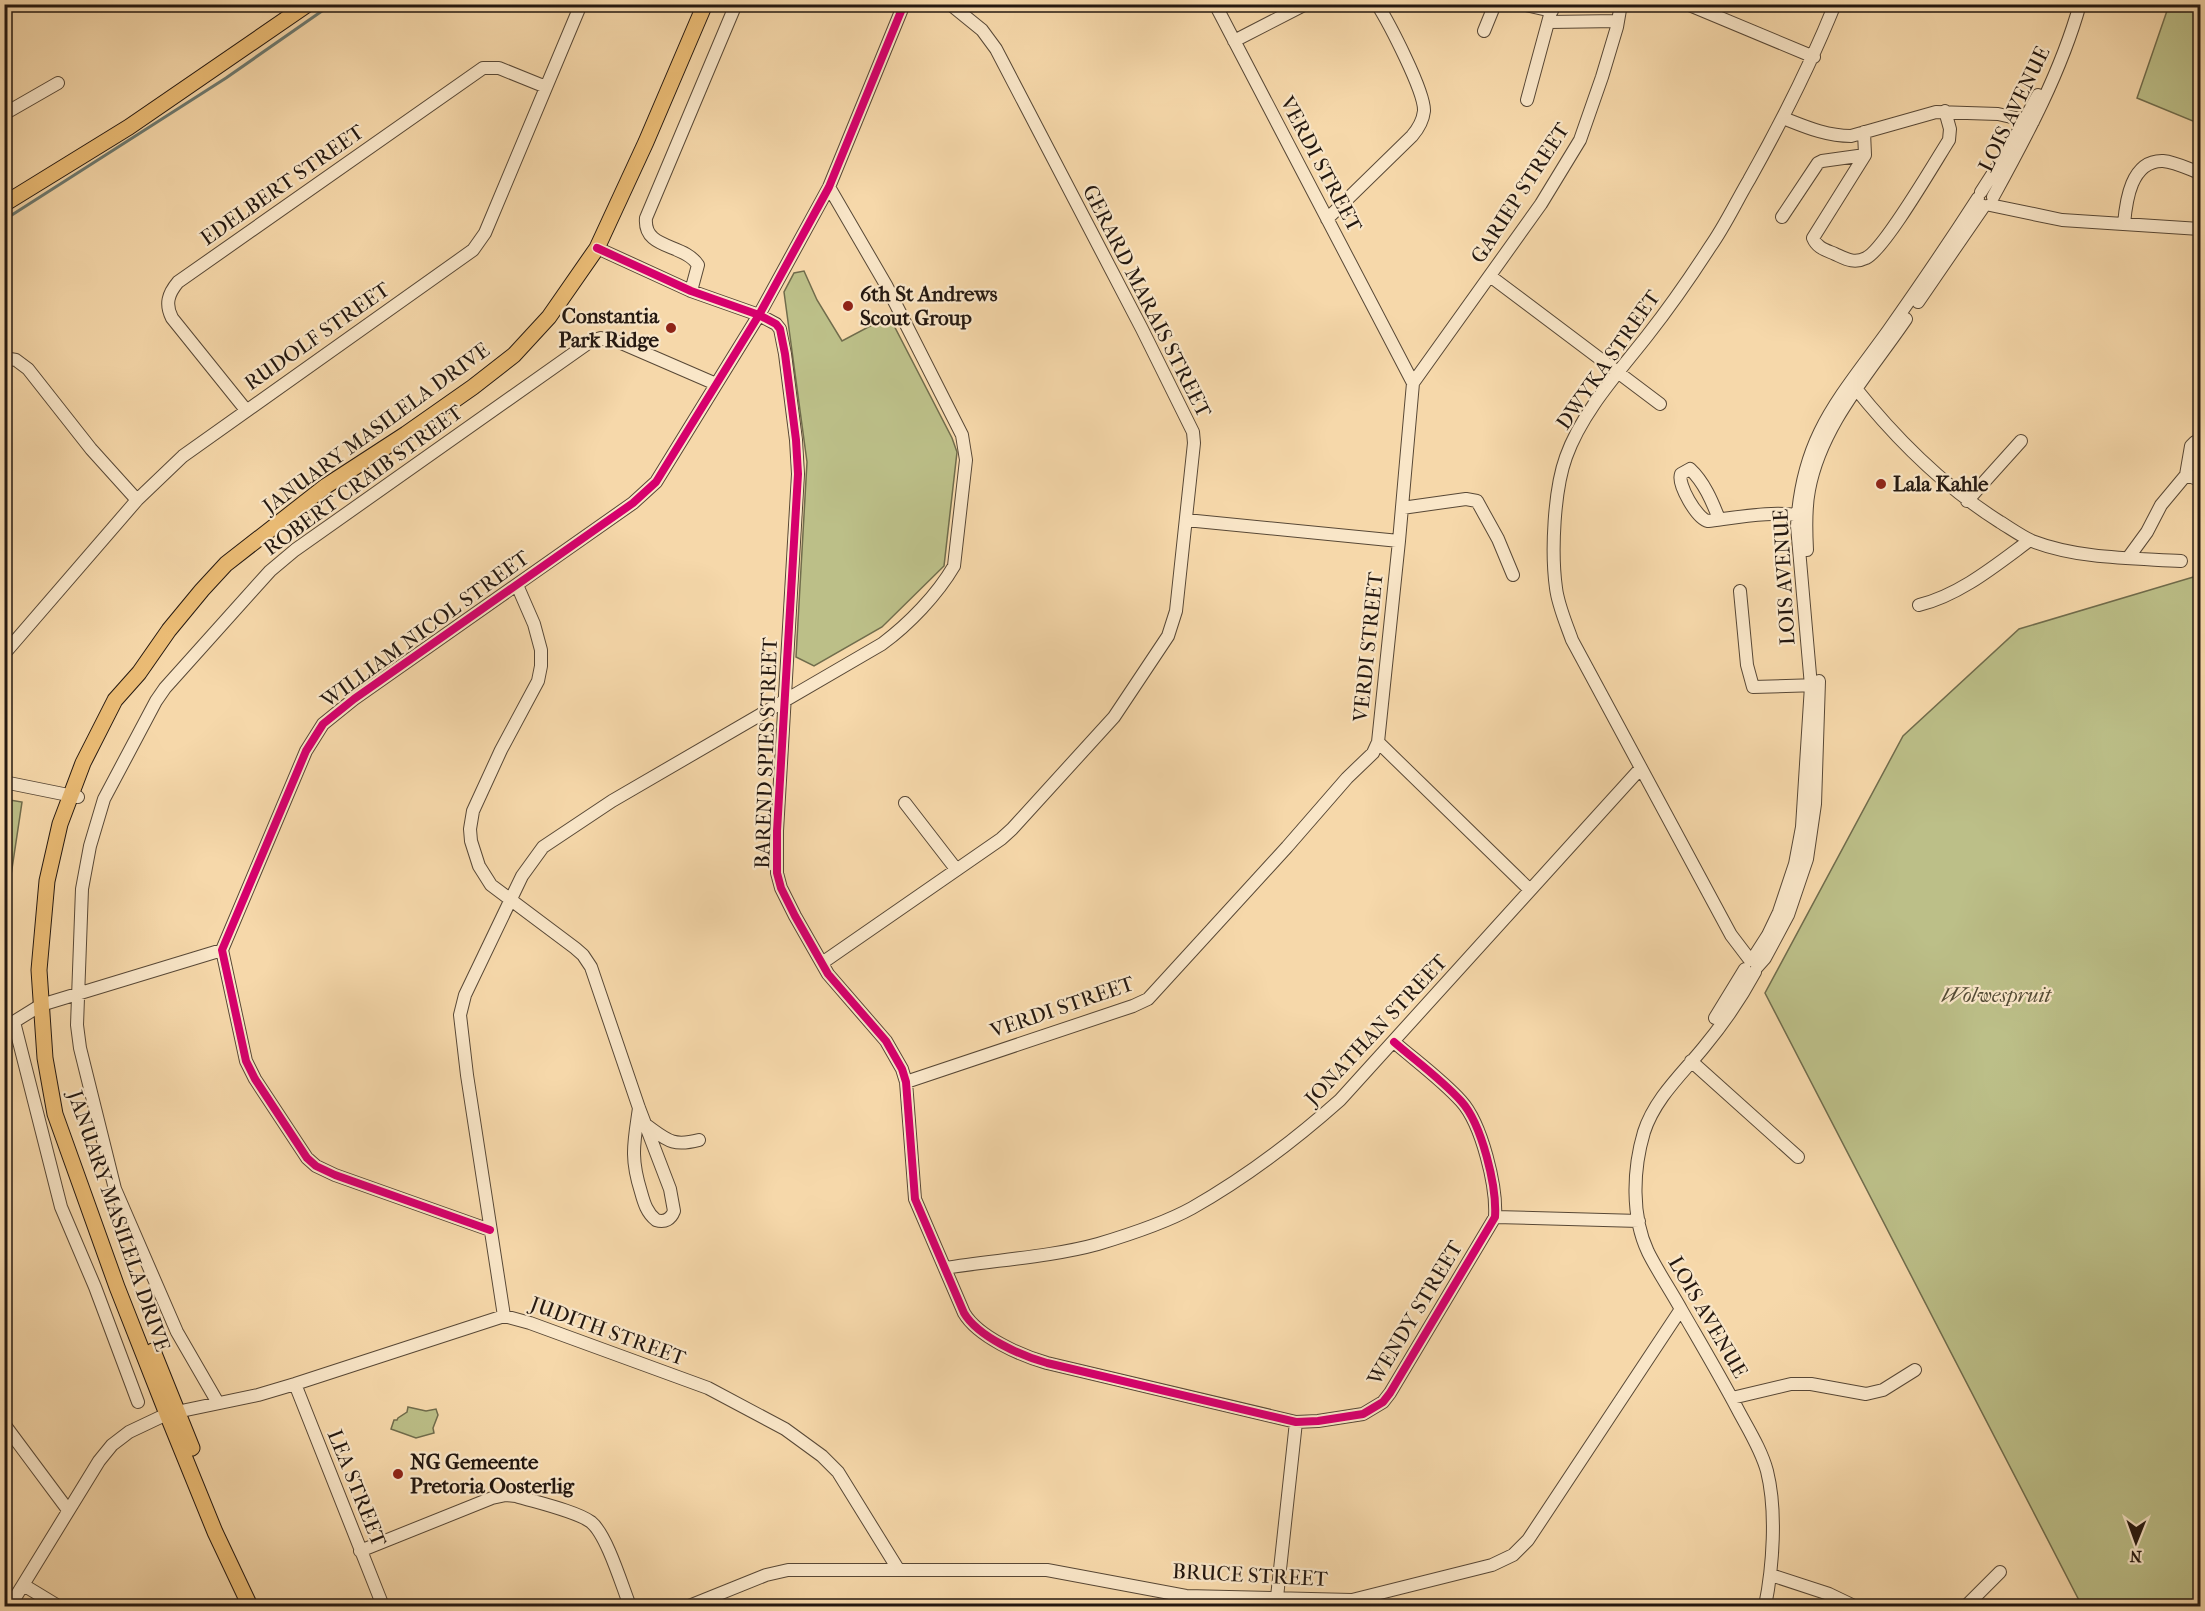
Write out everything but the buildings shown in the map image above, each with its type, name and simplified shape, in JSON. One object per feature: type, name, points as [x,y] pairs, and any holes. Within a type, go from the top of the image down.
[{"type":"main road","points":[[4,204],[129,127],[308,4]]},
{"type":"main road","name":"JANUARY MASILELA DRIVE","points":[[250,1606],[214,1532],[172,1412],[117,1287],[61,1132],[46,1068],[44,1005],[39,970],[47,881],[60,824],[75,795],[105,716],[115,700],[139,672],[169,630],[226,564],[327,486],[416,428],[473,387],[514,355],[549,317],[597,248],[646,142],[705,4]]},
{"type":"street","name":"RUDOLF STREET","points":[[4,654],[137,500],[183,456],[473,250],[485,233],[581,4]]},
{"type":"street","points":[[691,291],[698,265],[693,257],[651,237],[645,226],[646,218],[736,4]]},
{"type":"street","name":"WILLIAM NICOL STREET","points":[[222,950],[302,761],[318,730],[340,709],[517,585],[645,493],[656,482],[759,315],[829,187],[904,4]]},
{"type":"street","name":"GERARD MARAIS STREET","points":[[822,963],[1001,839],[1114,717],[1168,636],[1176,611],[1194,444],[1193,432],[996,48],[982,30],[950,4]]},
{"type":"street","name":"VERDI STREET","points":[[906,1082],[1148,999],[1372,753],[1378,742],[1413,383],[1215,4]]},
{"type":"street","points":[[1234,41],[1306,4]]},
{"type":"street","points":[[1327,219],[1412,136],[1422,120],[1424,111],[1421,91],[1377,4]]},
{"type":"street","points":[[1485,31],[1495,4]]},
{"type":"street","points":[[1522,4],[1551,12],[1618,21]]},
{"type":"street","name":"GARIEP STREET","points":[[1413,383],[1541,204],[1580,140],[1592,110],[1621,4]]},
{"type":"street","points":[[1687,4],[1814,57]]},
{"type":"street","name":"DWYKA STREET","points":[[1751,965],[1703,885],[1572,640],[1556,590],[1554,567],[1557,502],[1566,456],[1589,414],[1618,372],[1665,313],[1712,245],[1784,118],[1814,57],[1835,4]]},
{"type":"street","name":"LOIS AVENUE","points":[[2029,121],[2073,4]]},
{"type":"street","name":"LOIS AVENUE","points":[[1765,1606],[1771,1575],[1771,1509],[1767,1472],[1755,1441],[1732,1398],[1647,1250],[1639,1221],[1635,1184],[1638,1162],[1645,1130],[1656,1108],[1693,1059],[1706,1031],[1751,965],[1776,918],[1789,886],[1800,844],[1815,686],[1799,561],[1802,483],[1818,433],[1835,403],[1853,386],[1911,298],[1987,199],[2059,66],[2080,4]]},
{"type":"street","points":[[1527,99],[1551,12]]},
{"type":"street","name":"EDELBERT STREET","points":[[246,410],[172,318],[168,309],[168,299],[178,282],[483,68],[499,68],[546,87]]},
{"type":"street","points":[[4,114],[58,83]]},
{"type":"street","points":[[1784,118],[1825,134],[1851,136],[1920,115],[1945,111],[1998,114],[2029,121]]},
{"type":"street","points":[[1864,132],[1865,154],[1814,238],[1818,246],[1852,261],[1861,260],[1872,254],[1893,228],[1949,140],[1950,129],[1945,111]]},
{"type":"street","points":[[1782,217],[1818,163],[1865,154]]},
{"type":"street","points":[[2124,224],[2126,198],[2130,187],[2150,164],[2164,161],[2200,172]]},
{"type":"street","points":[[504,1316],[466,1064],[460,1008],[528,865],[543,847],[632,789],[890,638],[946,579],[954,566],[966,460],[962,435],[885,285],[829,187]]},
{"type":"street","points":[[1987,199],[2020,212],[2062,220],[2200,229]]},
{"type":"street","points":[[597,248],[691,291],[759,315]]},
{"type":"street","points":[[1490,276],[1660,404]]},
{"type":"street","name":"BAREND SPIES STREET","points":[[759,315],[776,324],[782,337],[798,474],[777,831],[777,873],[790,907],[833,982],[892,1050],[906,1082],[913,1192],[945,1268]]},
{"type":"street","name":"ROBERT CRAIB STREET","points":[[218,1403],[177,1332],[115,1189],[80,1048],[77,1025],[79,918],[83,879],[95,823],[104,799],[165,688],[270,571],[295,550],[591,341],[601,338],[619,342],[716,384]]},
{"type":"street","points":[[4,358],[16,360],[28,369],[91,449],[137,500]]},
{"type":"street","points":[[1853,386],[1909,449],[1967,501],[2030,540],[2081,553],[2181,561]]},
{"type":"street","points":[[1967,501],[2021,441]]},
{"type":"street","points":[[2128,558],[2147,532],[2161,505],[2186,475],[2191,446],[2195,442],[2200,442]]},
{"type":"street","points":[[2186,475],[2200,480]]},
{"type":"street","points":[[1402,508],[1466,499],[1477,501],[1498,538],[1513,575]]},
{"type":"street","points":[[1719,519],[1753,516],[1802,517]]},
{"type":"street","points":[[1186,520],[1399,542]]},
{"type":"street","points":[[1919,605],[1938,599],[1972,581],[2030,540]]},
{"type":"street","points":[[517,585],[534,624],[541,650],[541,666],[538,681],[501,750],[477,802],[470,830],[473,849],[484,876],[491,885],[575,948],[588,961],[674,1201],[673,1215],[664,1221],[657,1220],[649,1212],[634,1169],[633,1154],[639,1108]]},
{"type":"street","points":[[1740,591],[1747,665],[1753,687],[1815,686]]},
{"type":"street","points":[[1378,742],[1530,890]]},
{"type":"street","name":"JONATHAN STREET","points":[[945,1268],[1066,1251],[1098,1244],[1192,1208],[1263,1162],[1340,1100],[1640,769]]},
{"type":"street","points":[[4,782],[75,795]]},
{"type":"street","points":[[905,802],[956,869]]},
{"type":"street","points":[[138,1402],[58,1197],[9,1025],[44,1005],[222,950],[246,1060],[255,1078],[307,1158],[316,1166],[335,1175],[490,1230]]},
{"type":"street","points":[[1394,1042],[1462,1102],[1471,1115],[1489,1170],[1496,1204],[1495,1217],[1639,1221]]},
{"type":"street","points":[[1693,1059],[1798,1157]]},
{"type":"street","points":[[645,1124],[673,1143],[699,1140]]},
{"type":"street","name":"WENDY STREET","points":[[945,1268],[968,1321],[988,1336],[1035,1359],[1296,1422],[1318,1421],[1364,1414],[1383,1402],[1495,1217]]},
{"type":"street","name":"BRUCE STREET","points":[[689,1606],[720,1601],[766,1575],[788,1570],[1047,1570],[1186,1596],[1277,1597],[1352,1603],[1492,1565],[1513,1556],[1528,1540],[1681,1309]]},
{"type":"street","name":"JUDITH STREET","points":[[10,1606],[25,1586],[99,1461],[112,1446],[136,1428],[172,1412],[295,1384],[504,1316],[538,1326],[708,1388],[785,1429],[822,1456],[838,1472],[898,1569]]},
{"type":"street","points":[[1732,1398],[1791,1384],[1811,1384],[1866,1394],[1882,1390],[1915,1370]]},
{"type":"street","name":"LEA STREET","points":[[295,1384],[383,1606]]},
{"type":"street","points":[[1277,1597],[1296,1422]]},
{"type":"street","points":[[4,1424],[68,1510]]},
{"type":"street","points":[[360,1551],[492,1498],[506,1495],[516,1496],[584,1518],[596,1527],[630,1606]]},
{"type":"street","points":[[1966,1606],[2000,1572]]},
{"type":"street","points":[[1771,1575],[1829,1594],[1854,1606]]},
{"type":"street","points":[[25,1586],[58,1606]]},
{"type":"green space","points":[[2169,5],[2200,5],[2200,124],[2137,98]]},
{"type":"green space","points":[[804,271],[817,300],[842,341],[889,316],[957,452],[944,566],[882,627],[814,666],[796,657],[807,462],[784,292],[794,273]]},
{"type":"green space","name":"Wolwespruit","points":[[2200,575],[2200,1606],[2082,1606],[1765,993],[1903,736],[2019,629]]},
{"type":"green space","points":[[4,799],[22,802],[7,902],[4,901]]},
{"type":"green space","points":[[408,1407],[426,1411],[436,1409],[438,1415],[433,1428],[434,1433],[416,1438],[391,1429],[394,1420],[407,1412]]},
{"type":"waterway","points":[[4,220],[226,78],[332,4]]},
{"type":"cycle path","points":[[490,1230],[335,1175],[316,1166],[307,1158],[255,1079],[246,1061],[222,950],[306,751],[323,724],[354,699],[633,503],[656,482],[759,315],[829,187],[904,4]]},
{"type":"cycle path","points":[[597,248],[691,291],[759,315],[776,324],[780,329],[796,440],[798,474],[777,831],[777,873],[781,888],[795,916],[828,974],[886,1041],[902,1069],[906,1082],[915,1199],[964,1313],[979,1330],[1025,1356],[1047,1363],[1296,1422],[1363,1414],[1383,1402],[1495,1217],[1487,1156],[1469,1111],[1446,1086],[1394,1042]]},
{"type":"place","name":"6th St Andrews Scout Group","points":[[848,306]]},
{"type":"place","name":"Constantia Park Ridge","points":[[671,328]]},
{"type":"place","name":"Lala Kahle","points":[[1881,484]]},
{"type":"place","name":"NG Gemeente Pretoria Oosterlig","points":[[398,1474]]}]
